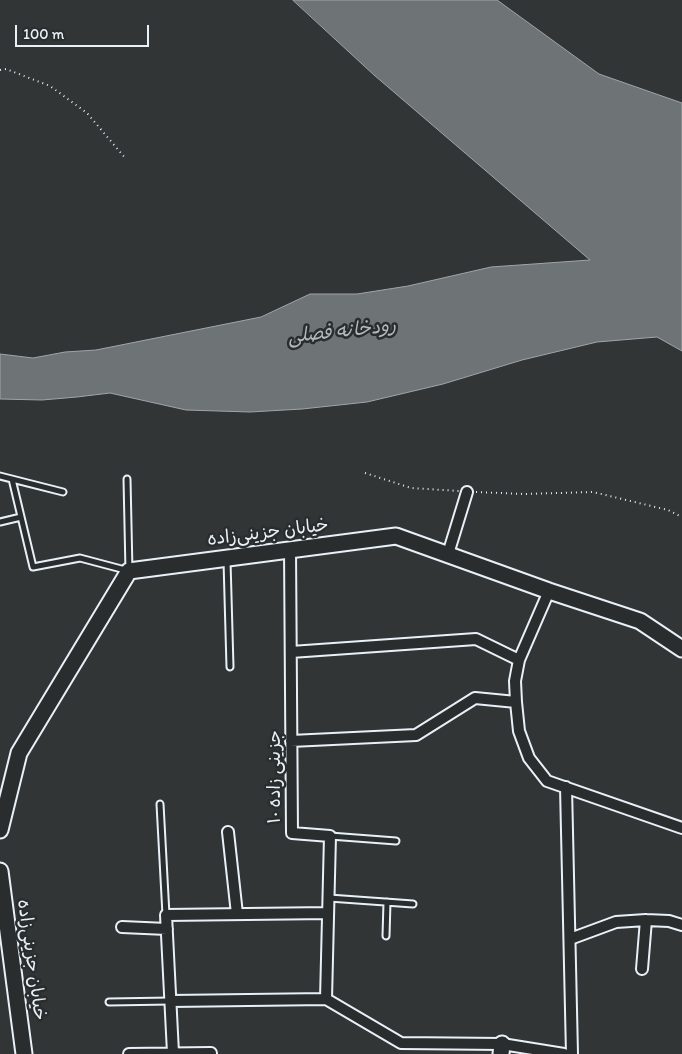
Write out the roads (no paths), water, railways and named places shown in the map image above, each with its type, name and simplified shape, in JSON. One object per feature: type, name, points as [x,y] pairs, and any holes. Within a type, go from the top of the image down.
[{"type":"street","points":[[448,554],[467,492]]},
{"type":"street","name":"خیابان جزینی‌زاده","points":[[129,571],[396,536],[549,591],[640,621],[682,649]]},
{"type":"street","name":"جزینی زاده ۱۰","points":[[290,550],[292,833],[330,836]]},
{"type":"street","points":[[0,830],[19,752],[129,571]]},
{"type":"street","points":[[549,591],[519,660],[515,681],[519,731],[529,758],[547,781],[682,828]]},
{"type":"street","points":[[291,652],[476,639],[519,660]]},
{"type":"street","points":[[291,741],[416,735],[475,698],[516,702]]},
{"type":"street","points":[[566,787],[572,1054]]},
{"type":"street","points":[[228,832],[236,914]]},
{"type":"street","points":[[326,998],[330,836]]},
{"type":"street","name":"خیابان جزینی‌زاده","points":[[0,871],[24,1054]]},
{"type":"street","points":[[174,1053],[166,915],[328,913]]},
{"type":"street","points":[[642,969],[646,920]]},
{"type":"street","points":[[570,939],[616,922],[669,921],[682,925]]},
{"type":"street","points":[[122,927],[167,929]]},
{"type":"street","points":[[170,1001],[326,998],[401,1043],[564,1054]]},
{"type":"street","points":[[129,1054],[211,1054]]},
{"type":"lane","points":[[0,476],[63,492]]},
{"type":"lane","points":[[12,479],[33,567],[80,558],[129,571],[127,479]]},
{"type":"lane","points":[[0,522],[21,517]]},
{"type":"lane","points":[[227,558],[230,667]]},
{"type":"lane","points":[[160,804],[166,915]]},
{"type":"lane","points":[[330,836],[396,841]]},
{"type":"lane","points":[[328,898],[412,904]]},
{"type":"lane","points":[[386,936],[387,902]]},
{"type":"lane","points":[[109,1002],[170,1001]]},
{"type":"water","name":"رودخانه فصلی","points":[[293,0],[497,0],[599,74],[682,103],[682,351],[657,337],[597,342],[522,360],[443,384],[367,402],[302,409],[250,412],[186,410],[110,393],[42,400],[0,399],[0,354],[33,358],[65,352],[96,350],[261,317],[310,294],[357,294],[408,286],[491,267],[590,260],[374,75]]}]
